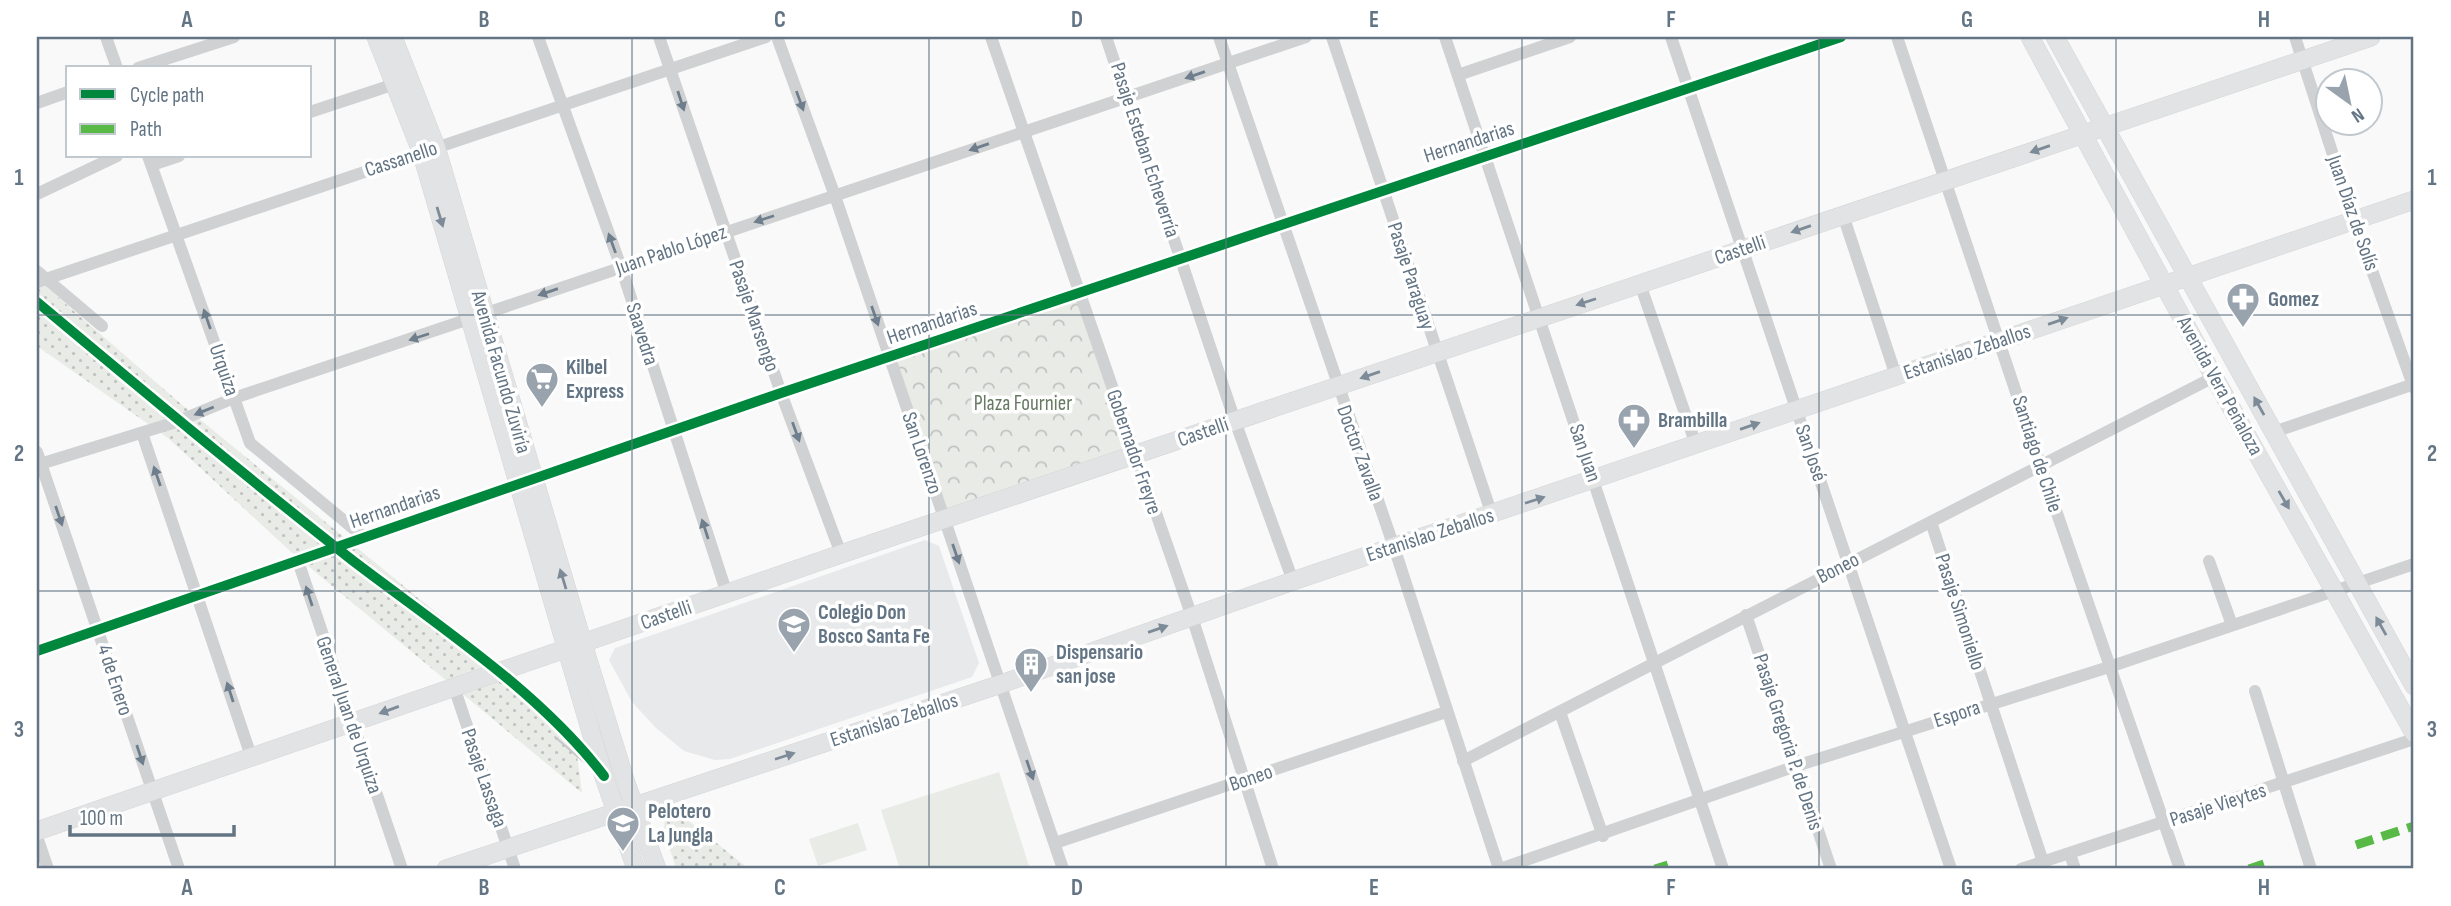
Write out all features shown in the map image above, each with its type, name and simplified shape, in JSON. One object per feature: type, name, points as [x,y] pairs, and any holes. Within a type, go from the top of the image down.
[{"type":"main road","name":"Avenida Facundo Zuviría","points":[[376,37],[395,83],[428,149]]},
{"type":"main road","name":"Avenida Facundo Zuviría","points":[[393,37],[576,647],[657,869]]},
{"type":"main road","name":"Avenida Vera Peñaloza","points":[[2029,37],[2214,377],[2414,733]]},
{"type":"main road","name":"Avenida Vera Peñaloza","points":[[2055,37],[2414,686]]},
{"type":"main road","name":"Castelli","points":[[37,831],[841,554],[2371,37]]},
{"type":"main road","name":"Estanislao Zeballos","points":[[446,869],[1001,684],[1394,547],[2414,201]]},
{"type":"main road","name":"Avenida Facundo Zuviría","points":[[576,647],[584,702],[615,811],[636,869]]},
{"type":"main road","points":[[584,702],[597,723],[612,767],[626,783],[642,789],[662,790],[720,777]]},
{"type":"street","points":[[106,37],[116,66]]},
{"type":"street","points":[[144,66],[234,37]]},
{"type":"street","name":"Saavedra","points":[[538,37],[621,267],[727,594]]},
{"type":"street","name":"Pasaje Marsengo","points":[[659,37],[781,393],[841,554]]},
{"type":"street","name":"Cassanello","points":[[40,277],[177,234],[766,37]]},
{"type":"street","name":"San Lorenzo","points":[[777,37],[835,196],[1063,869]]},
{"type":"street","name":"Gobernador Freyre","points":[[992,37],[1192,617],[1273,869]]},
{"type":"street","name":"Pasaje Esteban Echeverría","points":[[1106,37],[1235,421],[1293,582]]},
{"type":"street","name":"Doctor Zavalla","points":[[1219,37],[1394,547],[1446,712],[1500,869]]},
{"type":"street","name":"Juan Pablo López","points":[[38,460],[142,433],[234,398],[1306,37]]},
{"type":"street","name":"Pasaje Paraguay","points":[[1332,37],[1492,515]]},
{"type":"street","name":"San Juan","points":[[1445,37],[1723,869]]},
{"type":"street","points":[[1458,75],[1570,37]]},
{"type":"street","name":"San José","points":[[1671,37],[1951,869]]},
{"type":"street","name":"Hernandarias","points":[[37,651],[781,393],[1841,37]]},
{"type":"street","name":"Santiago de Chile","points":[[1897,37],[2000,340],[2040,467],[2180,869]]},
{"type":"street","name":"Juan Díaz de Solís","points":[[2295,37],[2354,220],[2414,386]]},
{"type":"street","points":[[312,111],[395,83]]},
{"type":"street","points":[[37,103],[66,93]]},
{"type":"street","points":[[37,194],[113,158]]},
{"type":"street","name":"Urquiza","points":[[150,160],[250,443],[365,538]]},
{"type":"street","points":[[1843,215],[1896,376]]},
{"type":"street","points":[[40,277],[102,326]]},
{"type":"street","points":[[1640,284],[1696,445]]},
{"type":"street","name":"Boneo","points":[[1463,761],[2214,377]]},
{"type":"street","points":[[2274,432],[2414,386]]},
{"type":"street","points":[[142,433],[251,756]]},
{"type":"street","name":"4 de Enero","points":[[38,460],[99,630],[179,869]]},
{"type":"street","name":"Pasaje Simoniello","points":[[1931,522],[2043,862]]},
{"type":"street","name":"General Juan de Urquiza","points":[[298,561],[402,869]]},
{"type":"street","points":[[2209,561],[2232,625]]},
{"type":"street","name":"Espora","points":[[1500,869],[1603,836],[1796,766],[2109,667],[2414,565]]},
{"type":"street","name":"Pasaje Gregoria P. de Denis","points":[[1745,615],[1831,869]]},
{"type":"street","name":"Pasaje Lassaga","points":[[454,687],[515,869]]},
{"type":"street","points":[[2255,691],[2311,869]]},
{"type":"street","name":"Boneo","points":[[1055,843],[1446,712]]},
{"type":"street","points":[[1560,712],[1603,836]]},
{"type":"street","name":"Pasaje Vieytes","points":[[2021,869],[2414,738]]},
{"type":"street","points":[[37,837],[48,869]]},
{"type":"street","points":[[2070,854],[2075,869]]},
{"type":"shaded area","name":"Colegio Don Bosco Santa Fe","points":[[925,540],[939,546],[979,663],[972,677],[730,759],[715,760],[684,751],[656,728],[632,702],[609,660],[615,648]]},
{"type":"green space","points":[[37,279],[181,404],[487,654],[574,733],[582,793],[290,551],[168,438],[37,346]]},
{"type":"green space","name":"Plaza Fournier","points":[[1079,293],[1135,455],[944,519],[889,358]]},
{"type":"green space","points":[[999,772],[1030,869],[900,869],[881,810]]},
{"type":"green space","points":[[674,809],[749,869],[676,869],[664,830],[665,817]]},
{"type":"green space","points":[[858,823],[867,850],[818,866],[809,839]]},
{"type":"tram line","points":[[555,737],[605,780]]},
{"type":"marked path","points":[[2356,845],[2414,826]]},
{"type":"marked path","points":[[2249,869],[2264,864]]},
{"type":"marked path","points":[[1655,869],[1668,865]]},
{"type":"cycle path","points":[[37,651],[781,393],[1841,37]]},
{"type":"cycle path","points":[[37,302],[352,560],[486,660],[549,716],[604,776]]},
{"type":"place","name":"Gomez","points":[[2243,329]]},
{"type":"place","name":"Kilbel Express","points":[[542,409]]},
{"type":"place","name":"Brambilla","points":[[1634,450]]},
{"type":"place","name":"Colegio Don Bosco Santa Fe","points":[[794,654]]},
{"type":"place","name":"Dispensario san jose","points":[[1031,694]]},
{"type":"place","name":"Pelotero La Jungla","points":[[623,853]]}]
